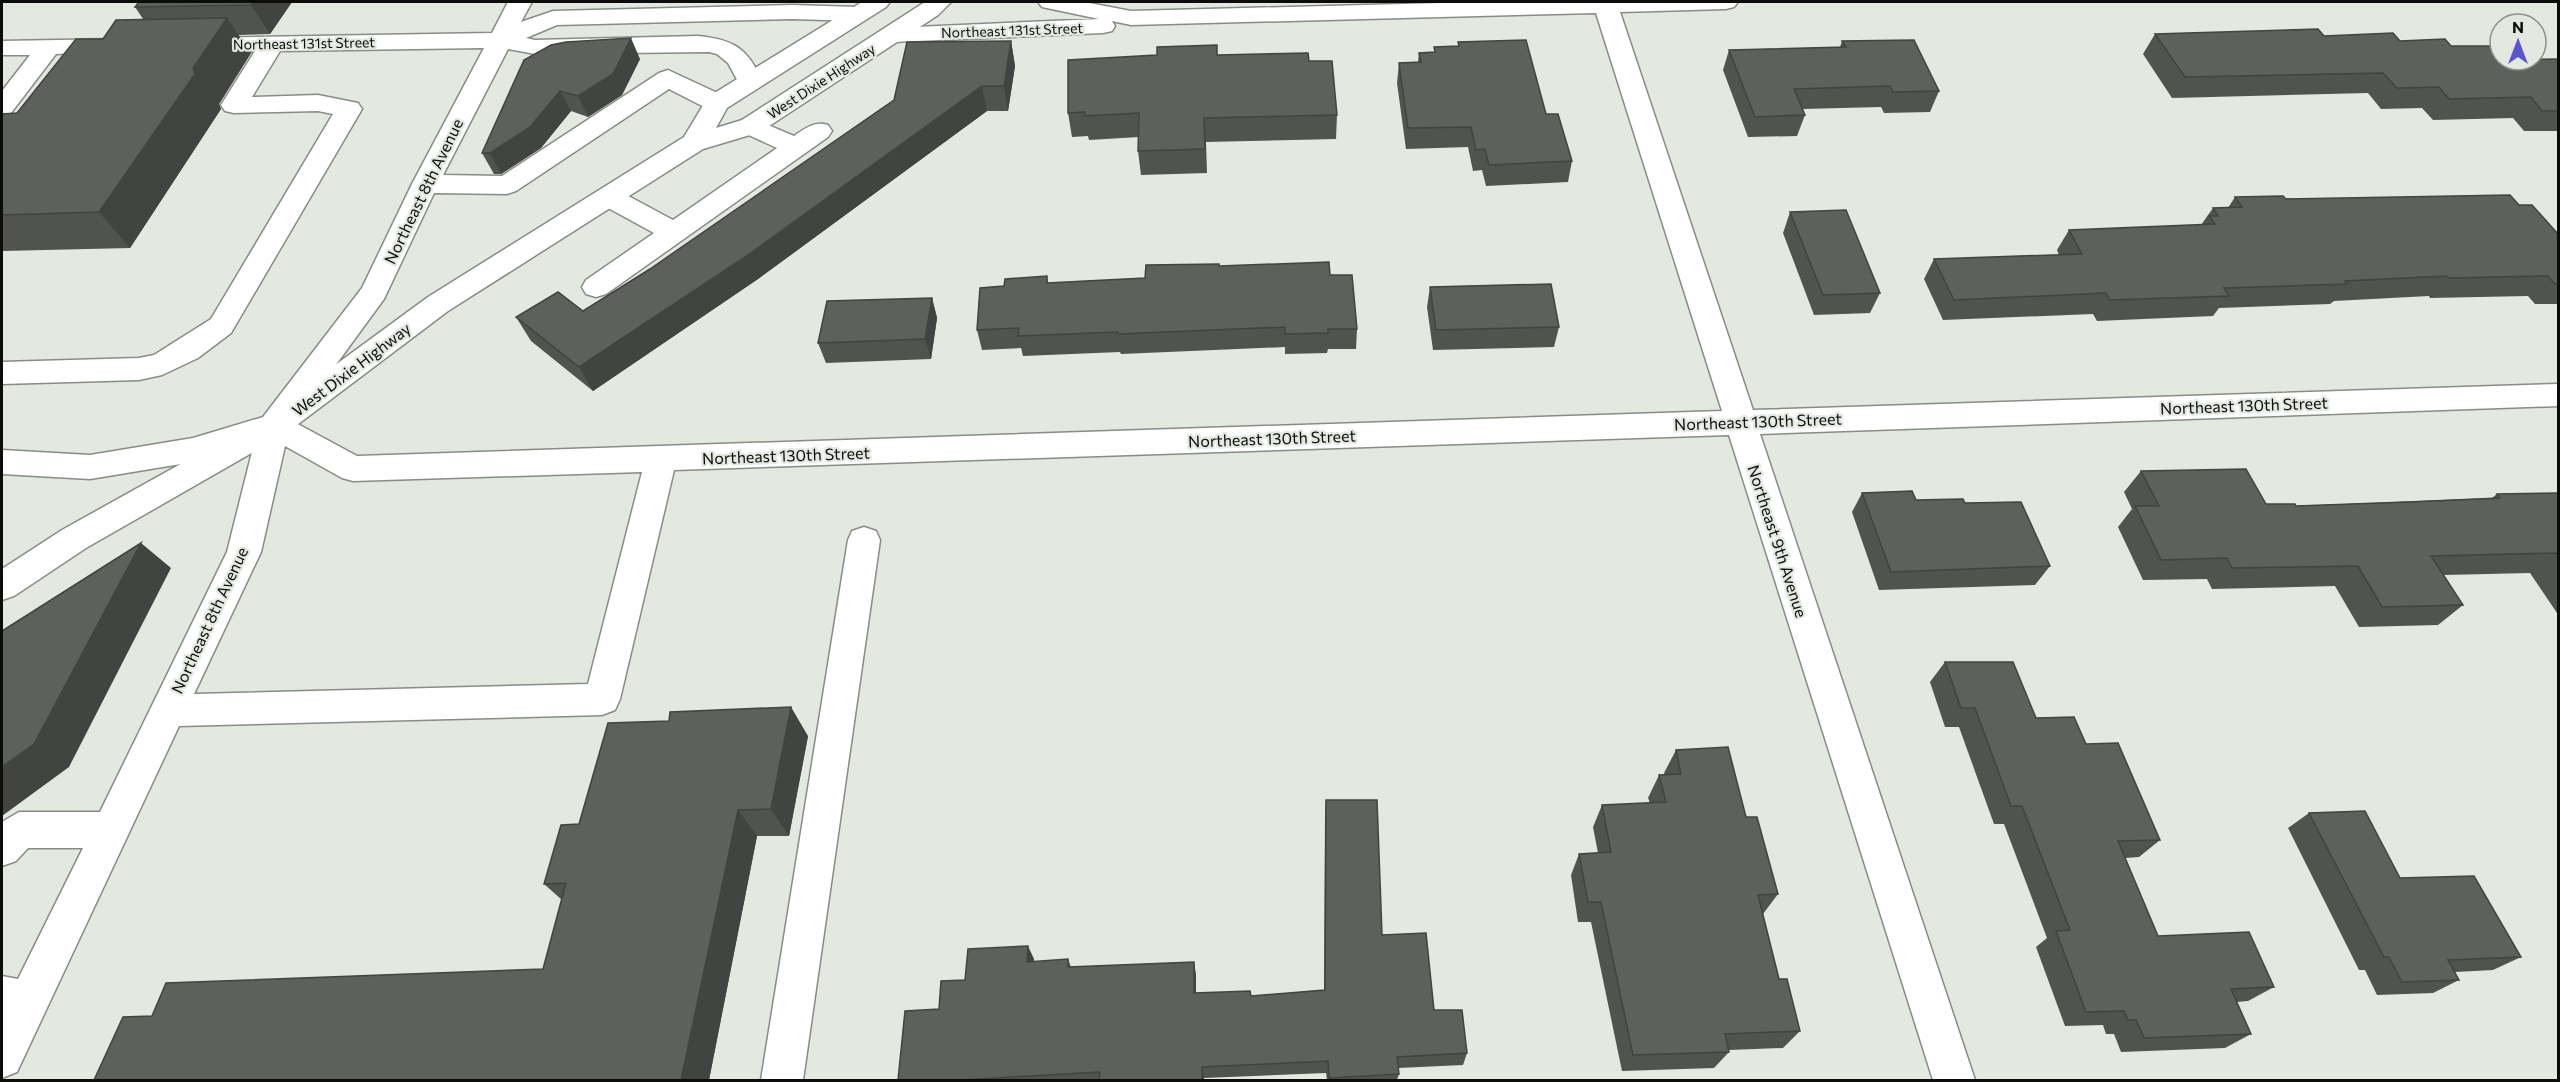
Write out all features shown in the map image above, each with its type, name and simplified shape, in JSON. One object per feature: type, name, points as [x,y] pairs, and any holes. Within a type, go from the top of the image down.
[{"type":"street","name":"Northeast 8th Avenue","points":[[2,1057],[15,999],[110,830],[243,552],[274,426],[374,292],[425,184],[520,2]]},
{"type":"street","name":"West Dixie Highway","points":[[2,586],[74,539],[274,426],[438,304],[694,142],[751,126],[939,2]]},
{"type":"street","name":"Northeast 131st Street","points":[[1050,2],[1131,18]]},
{"type":"street","name":"Northeast 131st Street","points":[[892,35],[1100,26],[1166,9],[1726,2]]},
{"type":"street","name":"Northeast 9th Avenue","points":[[1605,3],[1954,1080]]},
{"type":"street","name":"Northeast 131st Street","points":[[499,40],[553,18],[627,9],[691,8],[792,12],[868,8]]},
{"type":"street","name":"West Dixie Highway","points":[[694,142],[717,103],[868,8]]},
{"type":"street","name":"Northeast 131st Street","points":[[178,45],[499,40],[536,47],[712,44],[731,51],[739,59],[750,82]]},
{"type":"street","points":[[425,184],[507,184],[668,78],[680,43]]},
{"type":"street","points":[[2,373],[139,369],[162,364],[221,326],[349,109],[318,103],[234,105],[272,44]]},
{"type":"street","points":[[2,48],[143,46]]},
{"type":"street","points":[[2,107],[49,47]]},
{"type":"street","points":[[668,78],[717,103]]},
{"type":"street","points":[[751,126],[796,147]]},
{"type":"street","points":[[596,286],[819,131]]},
{"type":"street","points":[[609,197],[674,232]]},
{"type":"street","name":"Northeast 130th Street","points":[[274,426],[353,470],[2559,395]]},
{"type":"street","points":[[2,462],[90,467],[193,450],[274,426]]},
{"type":"street","points":[[166,711],[602,699],[661,460]]},
{"type":"street","points":[[782,1080],[864,540]]},
{"type":"street","points":[[2,849],[19,830],[110,830]]},
{"type":"building","points":[[139,2],[254,2],[251,5],[135,7]]},
{"type":"building","points":[[227,18],[193,68],[195,74],[99,212],[2,215],[2,114],[17,113],[76,39],[103,39],[116,20]]},
{"type":"building","points":[[2318,29],[2324,36],[2393,33],[2400,41],[2445,39],[2451,46],[2488,46],[2488,72],[2548,72],[2548,59],[2559,59],[2559,111],[2542,111],[2531,97],[2449,99],[2439,87],[2397,88],[2383,73],[2185,77],[2155,34]]},
{"type":"building","points":[[631,38],[613,74],[578,96],[560,91],[530,127],[490,153],[482,153],[524,60],[551,45]]},
{"type":"building","points":[[1526,40],[1546,114],[1558,114],[1572,161],[1489,165],[1485,149],[1476,150],[1471,127],[1408,128],[1399,63],[1421,62],[1419,53],[1435,52],[1434,47],[1459,46],[1458,42]]},
{"type":"building","points":[[1914,40],[1939,91],[1893,92],[1890,86],[1794,89],[1805,115],[1755,117],[1729,50],[1846,47],[1842,41]]},
{"type":"building","points":[[1011,41],[1004,86],[982,86],[748,255],[579,367],[516,317],[558,292],[583,311],[650,269],[894,100],[907,42]]},
{"type":"building","points":[[1217,45],[1217,55],[1308,53],[1309,61],[1332,61],[1337,115],[1204,118],[1205,149],[1138,151],[1139,113],[1085,116],[1085,112],[1068,113],[1068,60],[1157,55],[1157,47]]},
{"type":"building","points":[[2510,195],[2519,205],[2532,205],[2559,235],[2559,284],[2555,284],[2548,276],[2449,278],[2447,276],[2345,281],[2347,284],[2224,288],[2229,296],[2110,300],[2106,293],[1954,300],[1934,259],[2082,254],[2069,230],[2215,224],[2209,216],[2218,216],[2213,208],[2242,207],[2235,197],[2283,196],[2286,199]]},
{"type":"building","points":[[1846,210],[1880,293],[1823,295],[1790,212]]},
{"type":"building","points":[[1329,262],[1330,275],[1352,275],[1357,329],[1328,329],[1328,333],[1285,334],[1285,327],[1018,336],[1019,328],[977,330],[980,288],[1004,286],[1005,279],[1047,276],[1047,283],[1145,278],[1146,265],[1219,264],[1219,266]]},
{"type":"building","points":[[1551,284],[1559,327],[1436,330],[1430,287]]},
{"type":"building","points":[[932,298],[925,339],[818,343],[827,301]]},
{"type":"building","points":[[2246,469],[2266,504],[2295,504],[2296,506],[2408,502],[2500,498],[2497,494],[2559,493],[2559,556],[2556,553],[2431,556],[2463,605],[2382,607],[2358,566],[2232,568],[2227,558],[2161,560],[2135,506],[2159,506],[2141,471]]},
{"type":"building","points":[[1912,491],[1916,500],[1963,499],[1965,503],[2021,502],[2050,566],[1891,572],[1862,493]]},
{"type":"building","points":[[141,543],[34,744],[2,767],[2,631]]},
{"type":"building","points":[[1945,662],[2013,662],[2036,718],[2074,717],[2086,744],[2118,743],[2160,840],[2118,841],[2158,936],[2249,932],[2274,987],[2231,989],[2251,1034],[2144,1038],[2136,1020],[2128,1020],[2124,1011],[2086,1012],[2056,931],[2070,930],[2022,806],[2011,806],[1975,708],[1961,708]]},
{"type":"building","points":[[791,707],[771,809],[738,810],[681,1080],[94,1080],[123,1017],[152,1016],[166,983],[543,969],[566,883],[544,884],[561,825],[579,824],[608,723],[669,721],[670,712]]},
{"type":"building","points":[[1728,747],[1746,817],[1757,817],[1778,894],[1758,895],[1779,979],[1787,979],[1800,1031],[1725,1034],[1729,1052],[1633,1055],[1601,902],[1588,902],[1579,854],[1611,852],[1602,805],[1666,802],[1659,775],[1681,774],[1676,750]]},
{"type":"building","points":[[1326,800],[1377,800],[1382,935],[1426,933],[1434,1010],[1462,1010],[1467,1053],[1397,1057],[1399,1074],[1329,1078],[1328,1061],[1202,1067],[1202,1080],[1099,1080],[1100,1072],[961,1080],[898,1080],[905,1011],[939,1009],[941,981],[965,980],[968,949],[1028,946],[1027,962],[1068,959],[1068,967],[1194,962],[1194,993],[1250,991],[1251,996],[1325,990]]},
{"type":"building","points":[[2365,811],[2400,878],[2474,876],[2521,957],[2448,960],[2459,980],[2402,982],[2389,957],[2384,957],[2309,813]]}]
